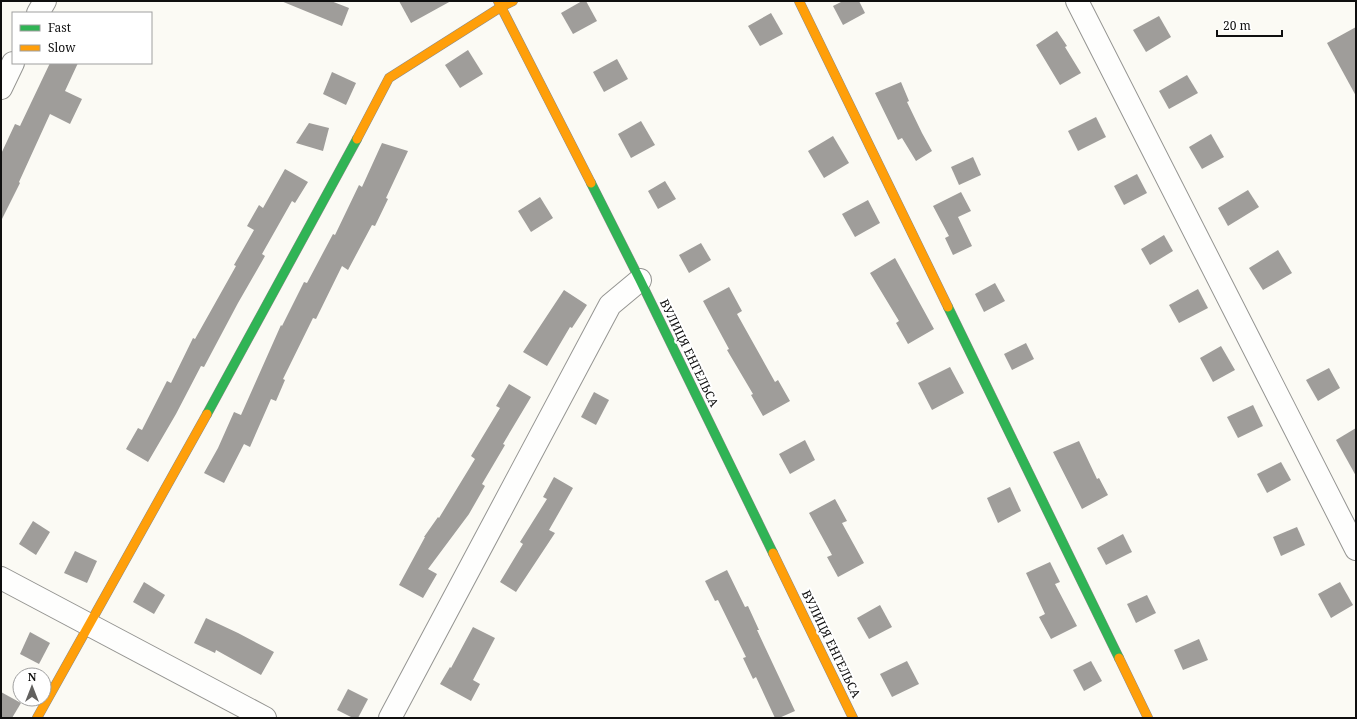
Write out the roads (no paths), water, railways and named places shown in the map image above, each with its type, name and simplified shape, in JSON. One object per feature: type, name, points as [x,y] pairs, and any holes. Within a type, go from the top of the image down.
[{"type":"street","points":[[38,12],[44,1]]},
{"type":"street","points":[[37,718],[390,78],[499,4],[513,1]]},
{"type":"street","points":[[799,1],[1148,718]]},
{"type":"street","points":[[1077,1],[1356,549]]},
{"type":"street","name":"ВУЛИЦЯ ЕНГЕЛЬСА","points":[[499,4],[640,280],[854,718]]},
{"type":"street","points":[[1,88],[13,64]]},
{"type":"street","points":[[390,718],[610,305],[640,280]]},
{"type":"street","points":[[1,578],[89,626],[266,718]]}]
